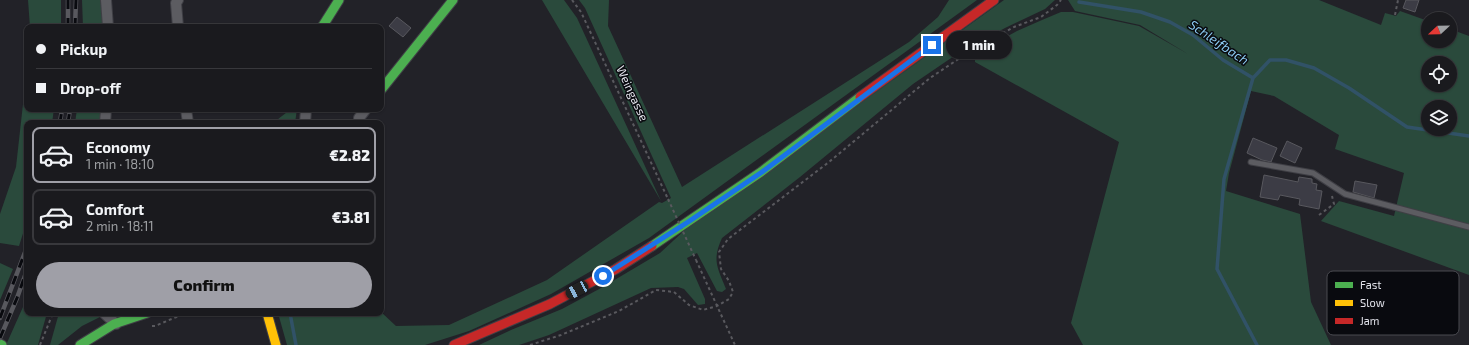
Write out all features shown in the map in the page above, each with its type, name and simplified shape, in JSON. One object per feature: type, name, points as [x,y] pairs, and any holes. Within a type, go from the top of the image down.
[{"type":"main road","points":[[324,24],[339,0]]},
{"type":"main road","points":[[384,86],[453,0]]},
{"type":"main road","points":[[454,345],[550,304],[616,269],[762,172],[842,111],[994,0]]},
{"type":"main road","points":[[80,345],[116,324],[140,316]]},
{"type":"main road","points":[[268,316],[276,345]]},
{"type":"street","points":[[106,0],[108,24]]},
{"type":"street","points":[[178,0],[176,3],[178,24]]},
{"type":"street","points":[[359,118],[364,112]]},
{"type":"street","points":[[107,316],[116,324]]},
{"type":"lane","points":[[1251,162],[1313,173],[1345,194],[1469,227]]},
{"type":"path","name":"Weingasse","points":[[572,0],[580,12],[735,345]]},
{"type":"path","points":[[530,345],[561,335],[619,311],[656,290],[674,292],[689,305],[703,310],[717,306],[729,299],[733,292],[729,280],[721,269],[720,252],[728,239],[829,162],[930,78],[960,58],[1014,27],[1041,17],[1057,5],[1061,0]]},
{"type":"path","points":[[1394,15],[1398,0]]},
{"type":"path","points":[[1319,215],[1334,204],[1330,183]]},
{"type":"path","points":[[40,345],[52,316]]},
{"type":"green space","points":[[28,0],[61,0],[61,24],[30,24]]},
{"type":"green space","points":[[82,0],[103,0],[103,24],[83,24]]},
{"type":"green space","points":[[542,0],[564,0],[577,18],[661,201]]},
{"type":"green space","points":[[579,0],[609,0],[608,26],[682,187],[909,42],[938,17],[949,0],[977,0],[649,238],[551,294],[469,331],[425,345],[287,345],[279,316],[384,315],[396,326],[449,325],[547,280],[659,202],[662,203],[671,198],[585,8]]},
{"type":"green space","points":[[1004,0],[1055,0],[1045,9],[1005,28],[957,54],[913,84],[800,177],[722,238],[716,258],[718,269],[726,289],[722,292],[717,291],[697,253],[687,258],[705,299],[705,304],[698,305],[684,289],[678,287],[651,288],[549,335],[519,345],[479,345],[562,309],[660,253],[687,228]]},
{"type":"green space","points":[[1068,0],[1319,0],[1381,25],[1385,13],[1396,16],[1400,11],[1421,18],[1421,48],[1457,48],[1457,32],[1469,36],[1469,275],[1321,221],[1339,201],[1394,216],[1404,173],[1335,149],[1339,135],[1274,96],[1251,91],[1229,173],[1226,191],[1300,214],[1311,302],[1331,345],[1083,345],[1071,323],[1119,142],[975,62],[975,54],[1017,31],[1042,20],[1061,12],[1073,12],[1139,26],[1188,54],[1140,25],[1075,11]]},
{"type":"green space","points":[[24,95],[24,112],[54,112],[52,120],[24,120],[24,230],[19,246],[0,243],[0,214],[16,167]]},
{"type":"green space","points":[[77,112],[102,112],[101,120],[75,120]]},
{"type":"green space","points":[[287,112],[297,112],[295,120],[277,120]]},
{"type":"green space","points":[[0,263],[13,269],[0,300]]},
{"type":"green space","points":[[24,305],[24,316],[46,316],[38,345],[6,345]]},
{"type":"green space","points":[[58,316],[100,317],[82,326],[58,345],[50,345]]},
{"type":"building","points":[[1406,0],[1419,0],[1415,12],[1403,8]]},
{"type":"building","points":[[397,17],[411,28],[403,37],[389,26]]},
{"type":"building","points":[[1253,138],[1277,148],[1271,162],[1262,160],[1247,153]]},
{"type":"building","points":[[1287,141],[1302,148],[1295,163],[1280,156]]},
{"type":"building","points":[[1264,175],[1298,182],[1299,177],[1312,179],[1312,183],[1317,184],[1316,190],[1322,191],[1319,209],[1299,205],[1300,199],[1280,195],[1278,200],[1260,197]]},
{"type":"building","points":[[1355,181],[1377,185],[1374,198],[1353,192]]},
{"type":"waterway","name":"Schleifbach","points":[[1079,2],[1141,12],[1170,22],[1193,35],[1223,60],[1253,78],[1270,60],[1286,60],[1314,68],[1349,88],[1407,127],[1469,136]]},
{"type":"waterway","points":[[1253,78],[1224,179],[1217,269],[1257,345]]},
{"type":"waterway","points":[[291,316],[296,345]]},
{"type":"railway","points":[[68,0],[68,24]]},
{"type":"railway","points":[[75,24],[76,0]]},
{"type":"railway","points":[[60,120],[62,112]]},
{"type":"railway","points":[[68,120],[70,112]]},
{"type":"railway","points":[[0,318],[24,255]]},
{"type":"railway","points":[[0,338],[24,278]]},
{"type":"traffic: fast","points":[[324,24],[339,0]]},
{"type":"traffic: fast","points":[[384,86],[453,0]]},
{"type":"traffic: fast","points":[[652,246],[761,172],[860,97]]},
{"type":"traffic: fast","points":[[80,345],[114,324],[138,316]]},
{"type":"traffic: slow","points":[[268,316],[276,345]]},
{"type":"traffic: jam","points":[[860,97],[994,0]]},
{"type":"traffic: jam","points":[[454,345],[550,304],[616,269],[652,246]]},
{"type":"route","points":[[603,276],[688,222],[762,172],[932,45]]}]
